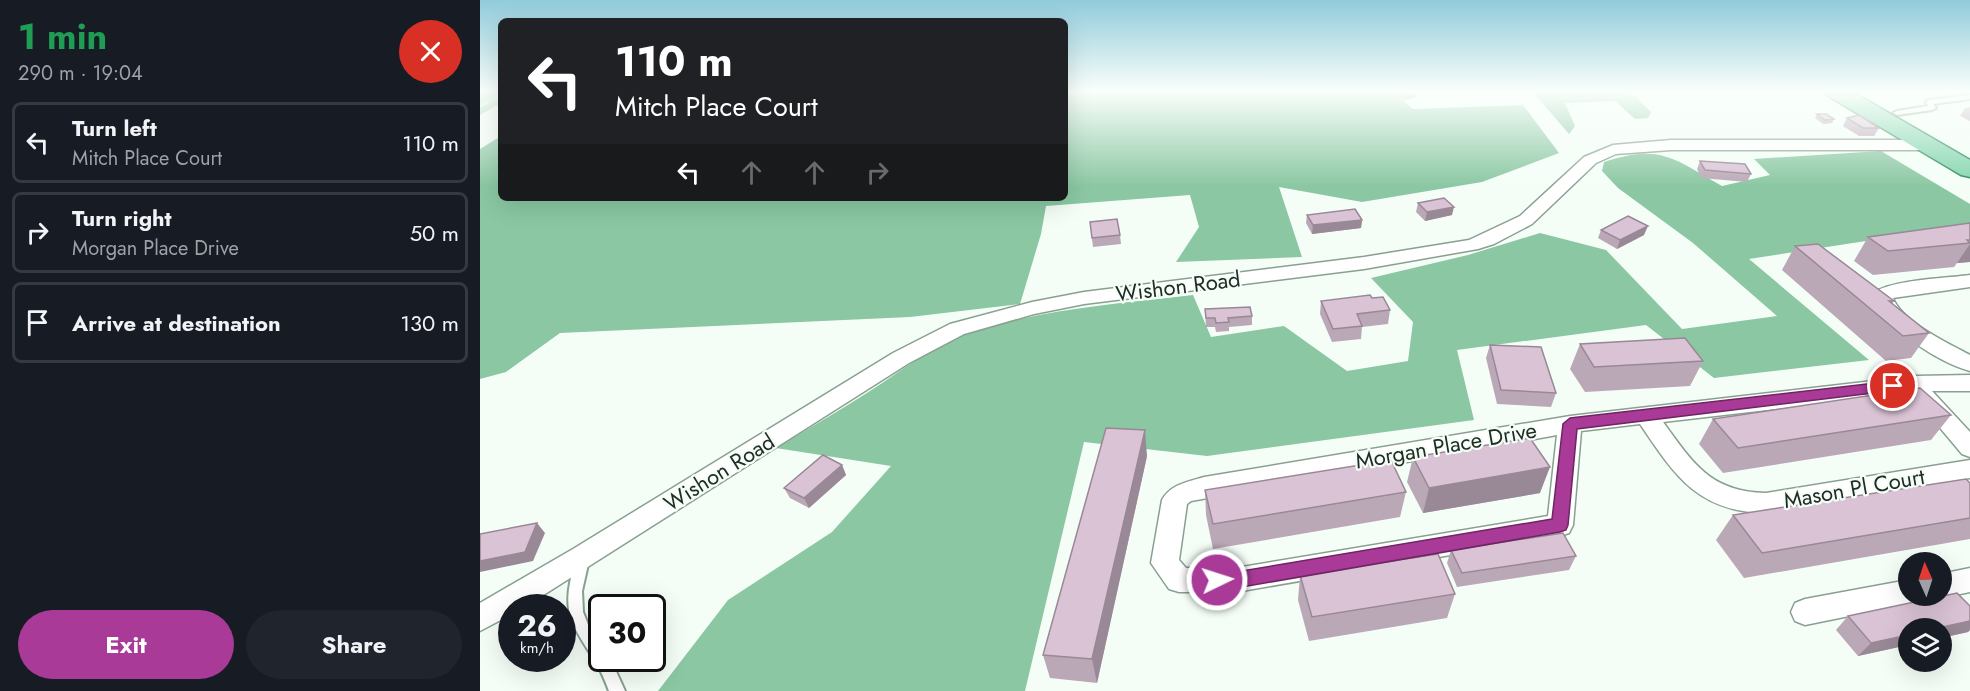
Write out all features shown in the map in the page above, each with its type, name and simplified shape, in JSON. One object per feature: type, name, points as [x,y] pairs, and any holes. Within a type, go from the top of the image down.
[{"type":"main road","points":[[1891,123],[1970,170]]},
{"type":"main road","points":[[1914,123],[1970,156]]},
{"type":"street","name":"Wishon Road","points":[[485,611],[583,557],[901,358],[946,334],[987,319],[1084,298],[1365,263],[1472,245],[1506,232],[1526,220],[1590,160],[1622,149],[1671,146],[1927,145]]},
{"type":"street","points":[[1970,281],[1901,289],[1885,293],[1881,299],[1892,314],[1910,328],[1970,364]]},
{"type":"street","name":"Morgan Place Drive","points":[[1570,424],[1560,525],[1236,580],[1179,580],[1165,563],[1175,500],[1182,494],[1280,474],[1570,424],[1916,384],[1970,383]]},
{"type":"street","points":[[1916,384],[1970,448]]},
{"type":"street","name":"Mason Pl Court","points":[[1646,416],[1692,476],[1718,496],[1738,504],[1766,503],[1970,469]]},
{"type":"street","points":[[1952,584],[1970,580]]},
{"type":"street","points":[[1805,612],[1898,594]]},
{"type":"lane","points":[[583,557],[573,610],[578,626],[588,639]]},
{"type":"lane","points":[[608,672],[617,691]]},
{"type":"green space","points":[[1068,123],[1537,123],[1559,153],[1482,182],[1362,202],[1279,187],[1302,257],[1176,262],[1199,227],[1190,195],[1046,206],[1041,234],[1020,304],[910,317],[560,333],[506,372],[480,379],[480,149],[498,138],[498,201],[1068,201]]},
{"type":"green space","points":[[1560,123],[1574,123],[1575,126],[1569,134]]},
{"type":"green space","points":[[1881,151],[1970,204],[1970,225],[1749,259],[1869,360],[1714,378],[1646,325],[1457,350],[1474,420],[1207,456],[1084,442],[1025,691],[658,691],[728,600],[832,532],[891,466],[776,448],[951,340],[992,326],[1048,313],[1193,295],[1211,337],[1284,326],[1347,371],[1408,361],[1413,322],[1371,278],[1468,255],[1540,233],[1606,250],[1682,329],[1777,316],[1693,243],[1618,188],[1602,171],[1604,162],[1623,156],[1654,154],[1679,162],[1722,186],[1770,175],[1754,159]]},
{"type":"building","points":[[1855,123],[1872,123],[1879,128],[1863,128]]},
{"type":"building","points":[[1700,161],[1745,164],[1751,174],[1705,170]]},
{"type":"building","points":[[1444,198],[1454,207],[1427,212],[1418,203]]},
{"type":"building","points":[[1355,209],[1362,220],[1313,225],[1307,215]]},
{"type":"building","points":[[1628,216],[1648,226],[1620,240],[1601,230]]},
{"type":"building","points":[[1117,219],[1120,235],[1092,238],[1090,222]]},
{"type":"building","points":[[1970,223],[1970,240],[1967,240],[1970,243],[1888,251],[1868,237]]},
{"type":"building","points":[[1818,244],[1894,301],[1889,301],[1929,333],[1903,336],[1795,246]]},
{"type":"building","points":[[1370,295],[1372,298],[1383,297],[1390,310],[1357,314],[1362,326],[1333,329],[1321,301]]},
{"type":"building","points":[[1250,307],[1252,316],[1228,318],[1229,322],[1216,323],[1215,318],[1206,318],[1205,309]]},
{"type":"building","points":[[1685,338],[1703,361],[1594,367],[1580,344]]},
{"type":"building","points":[[1490,345],[1541,347],[1556,393],[1501,390]]},
{"type":"building","points":[[1920,388],[1951,415],[1738,448],[1713,419]]},
{"type":"building","points":[[1106,428],[1145,430],[1092,659],[1043,655]]},
{"type":"building","points":[[1530,438],[1550,467],[1429,488],[1413,457]]},
{"type":"building","points":[[823,455],[842,465],[804,498],[784,488]]},
{"type":"building","points":[[1391,460],[1406,492],[1213,524],[1205,490]]},
{"type":"building","points":[[1966,479],[1970,483],[1970,518],[1762,553],[1733,515]]},
{"type":"building","points":[[537,523],[525,552],[480,561],[480,534]]},
{"type":"building","points":[[1563,533],[1576,556],[1462,573],[1451,550]]},
{"type":"building","points":[[1438,554],[1455,594],[1312,617],[1300,575]]},
{"type":"building","points":[[1957,593],[1970,606],[1970,621],[1952,625],[1952,618],[1898,618],[1898,637],[1871,643],[1848,616],[1898,605],[1952,606],[1952,594]]},
{"type":"route","points":[[1217,580],[1236,580],[1560,525],[1570,424],[1893,386]]}]
